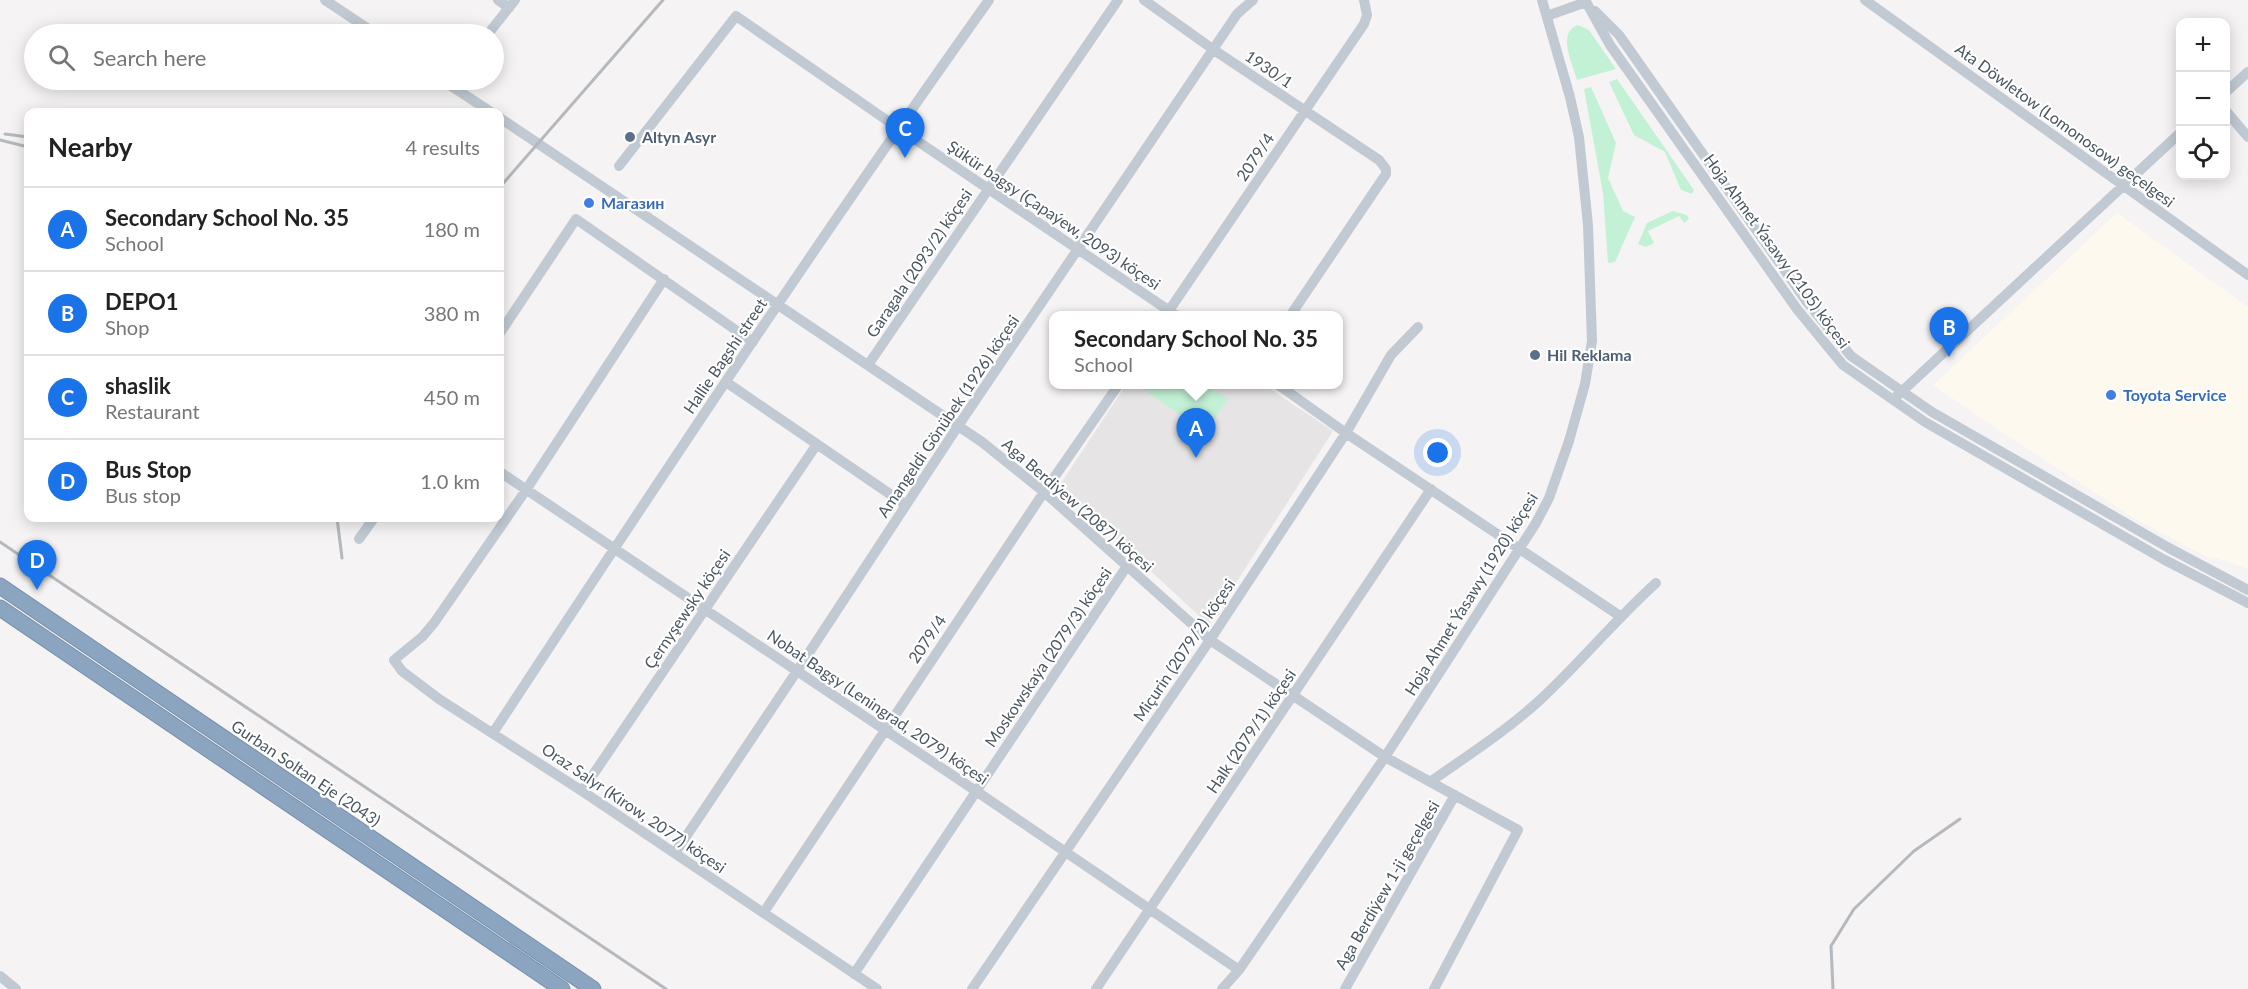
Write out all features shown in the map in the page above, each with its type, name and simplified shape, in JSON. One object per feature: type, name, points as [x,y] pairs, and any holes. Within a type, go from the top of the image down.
[{"type":"highway","name":"Gurban Soltan Eje (2043)","points":[[0,586],[593,989]]},
{"type":"highway","points":[[0,608],[562,989]]},
{"type":"street","points":[[326,0],[361,24]]},
{"type":"street","points":[[496,24],[512,4],[498,0]]},
{"type":"street","name":"Hallie Bagshi street","points":[[493,733],[778,305],[898,128],[989,0]]},
{"type":"street","name":"Garagala (2093/2) köçesi","points":[[868,365],[1118,0]]},
{"type":"street","name":"1930/1","points":[[1144,0],[1214,50],[1379,160],[1386,169],[1386,174],[1293,311]]},
{"type":"street","name":"Amangeldi Gönübek (1926) köçesi","points":[[675,853],[958,426],[1237,15],[1253,0]]},
{"type":"street","name":"2079/4","points":[[1173,311],[1304,111],[1359,32],[1368,15],[1364,0]]},
{"type":"street","points":[[1542,0],[1546,16],[1586,1]]},
{"type":"street","name":"Ata Döwletow (Lomonosow) geçelgesi","points":[[1865,0],[2248,275]]},
{"type":"street","name":"Hoja Ahmet Ýasawy (2105) köçesi","points":[[1586,1],[1619,35],[1807,302],[1842,346],[1862,364],[1973,435],[2248,590]]},
{"type":"street","name":"Hoja Ahmet Ýasawy (2105) köçesi","points":[[1586,1],[1610,45],[1797,309],[1843,365],[1925,422],[2163,559],[2248,603]]},
{"type":"street","name":"Şükür bagşy (Çapaýew, 2093) köçesi","points":[[619,166],[736,16],[988,189],[1080,248],[1167,311]]},
{"type":"street","name":"Hoja Ahmet Ýasawy (1920) köçesi","points":[[1222,989],[1239,970],[1385,757],[1536,523],[1559,472],[1585,384],[1592,341],[1588,225],[1579,137],[1570,97],[1546,16]]},
{"type":"street","points":[[2230,88],[2248,72]]},
{"type":"street","points":[[461,90],[486,108]]},
{"type":"street","points":[[2230,116],[2248,137]]},
{"type":"street","name":"Aga Berdiýew (2087) köçesi","points":[[504,121],[991,449],[1044,492],[1210,640],[1292,697],[1385,757],[1518,830],[1434,989]]},
{"type":"street","points":[[1892,401],[2176,138]]},
{"type":"street","points":[[504,327],[576,219],[753,342]]},
{"type":"street","points":[[526,490],[664,279]]},
{"type":"street","name":"Miçurin (2079/2) köçesi","points":[[972,989],[1210,640],[1346,433],[1391,355],[1418,327]]},
{"type":"street","points":[[726,382],[906,505]]},
{"type":"street","name":"2079/4","points":[[764,912],[1044,492],[1116,389]]},
{"type":"street","points":[[1284,389],[1620,616]]},
{"type":"street","name":"Çernyşewsky köçesi","points":[[582,791],[817,444]]},
{"type":"street","name":"Nobat Bagşy (Leningrad, 2079) köçesi","points":[[504,475],[705,608],[1239,970]]},
{"type":"street","name":"Halk (2079/1) köçesi","points":[[1096,989],[1431,489]]},
{"type":"street","name":"Oraz Salyr (Kirow, 2077) köçesi","points":[[504,522],[526,490]]},
{"type":"street","points":[[360,539],[371,522]]},
{"type":"street","name":"Oraz Salyr (Kirow, 2077) köçesi","points":[[504,522],[434,623],[409,649],[394,660],[402,671],[439,699],[582,791],[877,989]]},
{"type":"street","name":"Moskowskaýa (2079/3) köçesi","points":[[854,974],[1127,566]]},
{"type":"street","points":[[1430,782],[1519,718],[1562,679],[1620,616],[1656,583]]},
{"type":"street","name":"Aga Berdiýew 1-ji geçelgesi","points":[[1345,989],[1455,795]]},
{"type":"street","points":[[0,976],[16,989]]},
{"type":"shaded area","points":[[2117,213],[2248,307],[2248,569],[2213,557],[2211,559],[2132,517],[1933,385]]},
{"type":"shaded area","points":[[1123,389],[1270,389],[1333,431],[1209,625],[1059,486]]},
{"type":"green space","points":[[1578,25],[1589,30],[1616,69],[1577,80],[1567,42],[1571,29]]},
{"type":"green space","points":[[1617,79],[1694,190],[1692,194],[1681,190],[1665,152],[1634,135],[1609,82]]},
{"type":"green space","points":[[1591,87],[1616,143],[1608,178],[1623,211],[1635,217],[1615,262],[1608,263],[1603,193],[1584,89]]},
{"type":"green space","points":[[1673,211],[1687,215],[1689,219],[1684,223],[1679,216],[1648,231],[1654,243],[1646,247],[1638,244],[1647,223]]},
{"type":"green space","points":[[1143,389],[1213,389],[1228,399],[1205,432]]},
{"type":"railway","points":[[504,182],[663,0]]},
{"type":"railway","points":[[5,134],[24,136]]},
{"type":"railway","points":[[0,140],[24,146]]},
{"type":"railway","points":[[338,522],[342,558]]},
{"type":"railway","points":[[0,542],[666,989]]},
{"type":"railway","points":[[1833,989],[1831,946],[1854,909],[1914,851],[1960,819]]},
{"type":"place","name":"Altyn Asyr","points":[[630,137]]},
{"type":"place","name":"shaslik","points":[[905,158]]},
{"type":"place","name":"Магазин","points":[[589,203]]},
{"type":"place","name":"Hil Reklama","points":[[1535,355]]},
{"type":"place","name":"DEPO1","points":[[1949,357]]},
{"type":"place","name":"Toyota Service","points":[[2111,395]]},
{"type":"place","name":"Secondary School No. 35","points":[[1196,458]]},
{"type":"place","name":"Bus Stop","points":[[37,590]]}]
